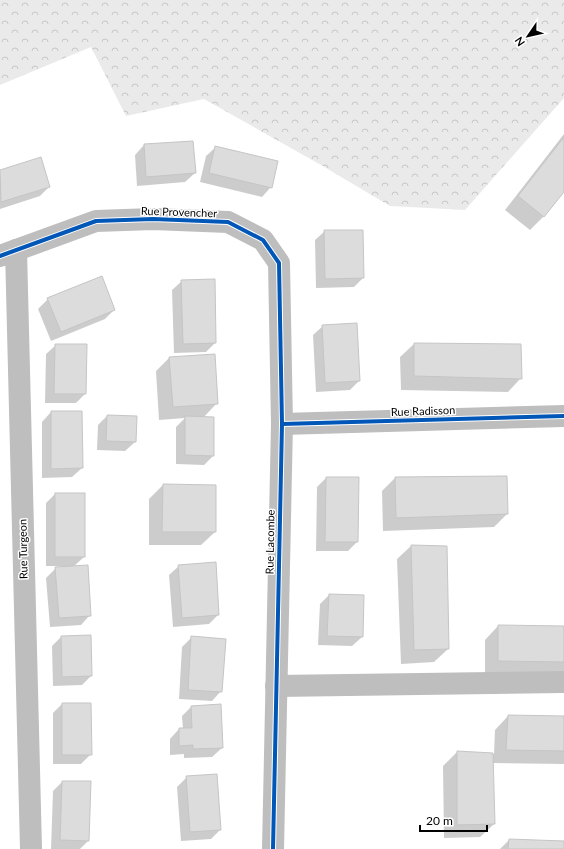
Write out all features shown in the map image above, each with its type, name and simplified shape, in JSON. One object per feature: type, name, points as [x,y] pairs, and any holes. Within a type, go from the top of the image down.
[{"type":"street","name":"Rue Provencher","points":[[8,253],[96,221],[154,218],[228,222],[263,240]]},
{"type":"street","name":"Rue Lacombe","points":[[263,240],[279,263],[282,424],[273,849]]},
{"type":"street","name":"Rue Turgeon","points":[[8,253],[30,849]]},
{"type":"street","name":"Rue Radisson","points":[[282,424],[564,416]]},
{"type":"street","points":[[276,686],[564,682]]},
{"type":"green space","points":[[0,0],[564,0],[564,98],[465,210],[390,206],[204,99],[126,116],[91,47],[0,85]]},
{"type":"building","points":[[564,137],[564,192],[544,217],[518,196]]},
{"type":"building","points":[[193,141],[196,173],[146,177],[144,144]]},
{"type":"building","points":[[215,146],[278,161],[272,188],[209,173]]},
{"type":"building","points":[[41,157],[50,187],[1,202],[0,170]]},
{"type":"building","points":[[324,230],[363,230],[364,278],[325,279]]},
{"type":"building","points":[[102,276],[115,310],[61,332],[47,298]]},
{"type":"building","points":[[215,279],[216,343],[183,344],[181,280]]},
{"type":"building","points":[[357,323],[360,381],[325,383],[322,325]]},
{"type":"building","points":[[414,343],[521,344],[522,379],[414,376]]},
{"type":"building","points":[[55,344],[87,344],[86,394],[54,394]]},
{"type":"building","points":[[215,354],[218,404],[173,407],[169,357]]},
{"type":"building","points":[[51,411],[82,411],[83,468],[51,469]]},
{"type":"building","points":[[107,415],[137,416],[136,442],[106,441]]},
{"type":"building","points":[[185,416],[214,417],[214,456],[185,455]]},
{"type":"building","points":[[507,476],[508,514],[396,518],[395,477]]},
{"type":"building","points":[[326,477],[359,477],[358,542],[325,542]]},
{"type":"building","points":[[163,484],[216,485],[216,532],[162,532]]},
{"type":"building","points":[[55,493],[85,493],[85,557],[55,557]]},
{"type":"building","points":[[411,545],[447,546],[449,649],[414,650]]},
{"type":"building","points":[[216,562],[219,615],[182,618],[178,565]]},
{"type":"building","points":[[88,565],[91,616],[59,618],[55,567]]},
{"type":"building","points":[[329,594],[364,595],[363,637],[327,636]]},
{"type":"building","points":[[498,625],[564,626],[564,662],[498,661]]},
{"type":"building","points":[[91,635],[92,676],[62,677],[61,636]]},
{"type":"building","points":[[191,636],[226,639],[222,692],[188,690]]},
{"type":"building","points":[[62,703],[91,703],[92,755],[62,755]]},
{"type":"building","points":[[221,704],[223,748],[193,749],[193,745],[179,746],[179,728],[192,728],[191,706]]},
{"type":"building","points":[[508,715],[564,716],[564,751],[506,750]]},
{"type":"building","points":[[457,751],[493,753],[495,824],[457,825]]},
{"type":"building","points":[[217,774],[221,830],[190,832],[186,776]]},
{"type":"building","points":[[62,781],[91,781],[89,841],[60,840]]},
{"type":"building","points":[[509,839],[564,841],[564,849],[508,849]]},
{"type":"cycle path","points":[[0,256],[96,221],[153,219],[228,222],[263,240],[279,263],[282,424],[273,849]]},
{"type":"cycle path","points":[[282,424],[564,416]]}]
